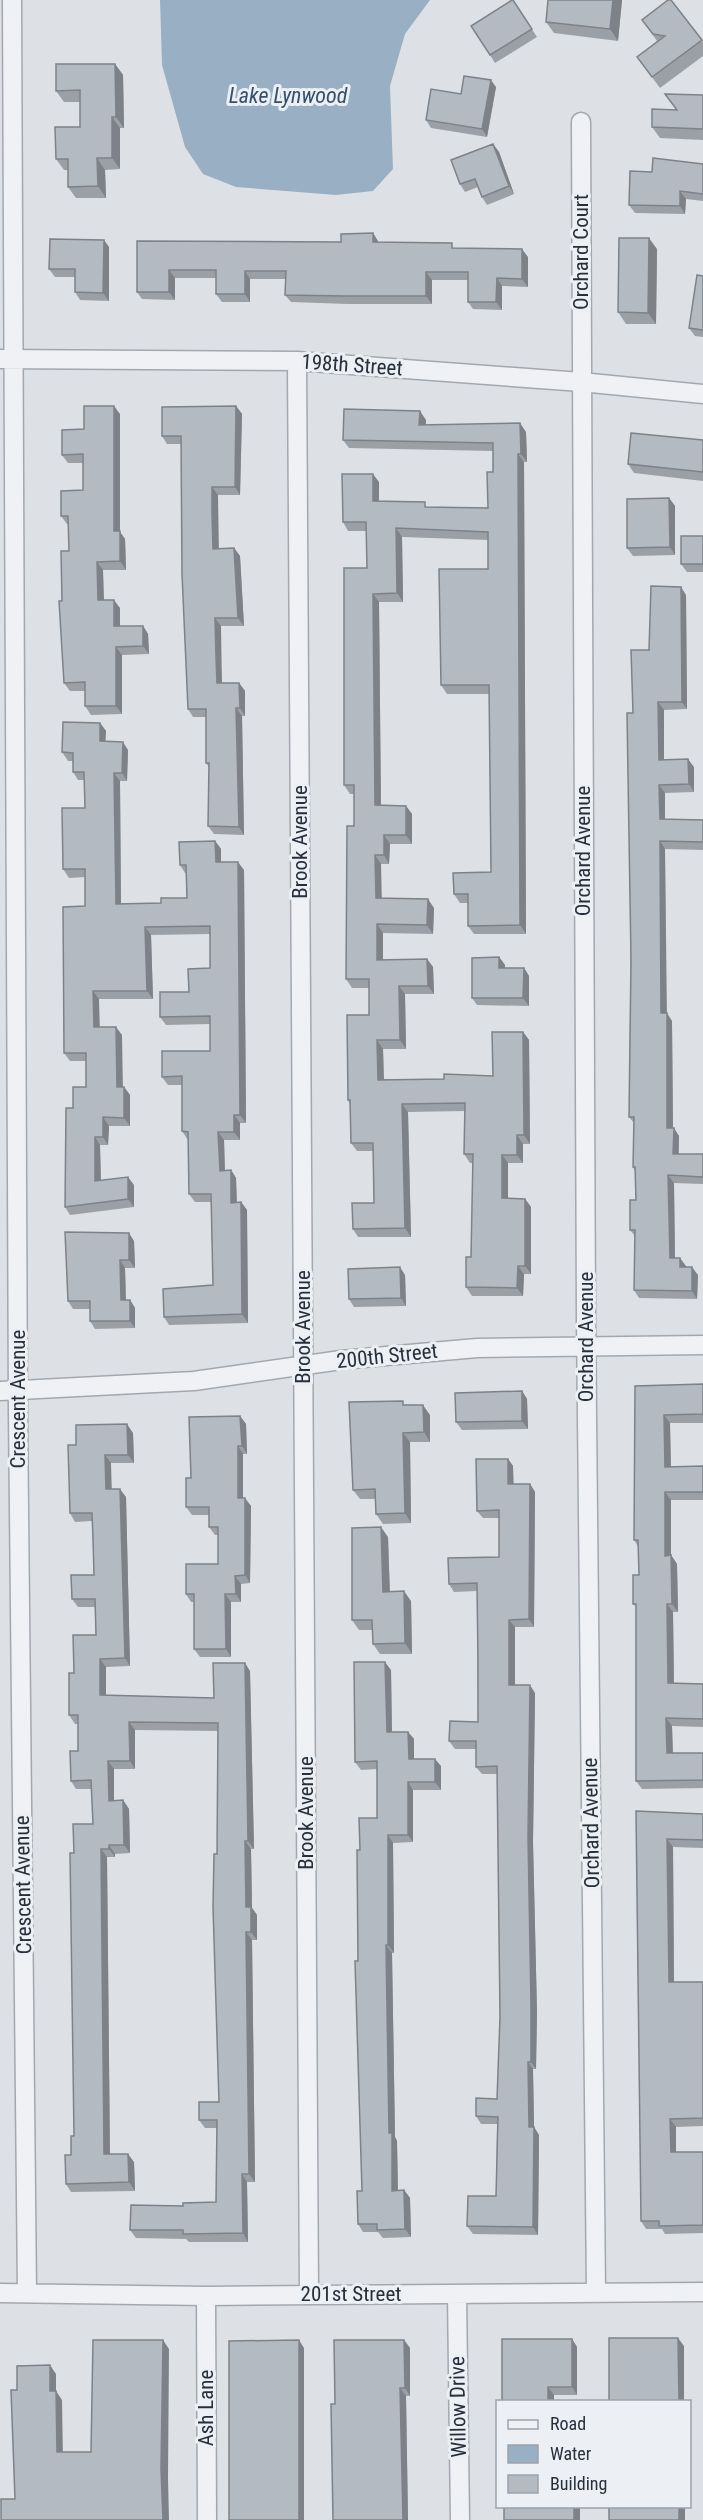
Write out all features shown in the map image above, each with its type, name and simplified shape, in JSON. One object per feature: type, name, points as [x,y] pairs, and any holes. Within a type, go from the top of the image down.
[{"type":"street","name":"Crescent Avenue","points":[[12,0],[7,359],[9,1391],[27,2293]]},
{"type":"street","name":"Orchard Court","points":[[581,123],[581,382]]},
{"type":"street","name":"198th Street","points":[[7,359],[297,361],[581,382],[703,394]]},
{"type":"street","name":"Brook Avenue","points":[[297,361],[309,2294]]},
{"type":"street","name":"Orchard Avenue","points":[[581,382],[586,1346],[596,2292]]},
{"type":"street","name":"200th Street","points":[[9,1391],[194,1381],[422,1351],[703,1345]]},
{"type":"street","name":"201st Street","points":[[0,2294],[206,2296],[703,2292]]},
{"type":"street","name":"Willow Drive","points":[[457,2294],[460,2520]]},
{"type":"street","name":"Ash Lane","points":[[206,2296],[207,2520]]},
{"type":"water","name":"Lake Lynwood","points":[[160,0],[430,0],[405,34],[390,86],[393,169],[373,191],[336,195],[236,187],[203,174],[185,147],[162,65]]},
{"type":"building","points":[[512,0],[532,29],[490,55],[471,26]]},
{"type":"building","points":[[548,0],[613,0],[610,29],[546,22]]},
{"type":"building","points":[[671,0],[702,40],[652,77],[637,57],[665,36],[653,34],[642,20]]},
{"type":"building","points":[[56,64],[115,64],[116,117],[112,117],[112,158],[97,158],[98,186],[68,187],[68,159],[56,159],[55,127],[80,127],[80,90],[56,91]]},
{"type":"building","points":[[464,76],[491,80],[482,129],[426,120],[431,89],[461,94]]},
{"type":"building","points":[[665,94],[703,95],[703,129],[652,127],[652,109],[677,110]]},
{"type":"building","points":[[493,144],[509,186],[482,197],[475,179],[460,184],[451,160]]},
{"type":"building","points":[[653,158],[703,164],[703,194],[680,191],[680,206],[629,205],[630,171],[652,172]]},
{"type":"building","points":[[373,233],[373,242],[452,243],[452,248],[522,249],[522,279],[497,278],[496,302],[468,302],[468,272],[426,272],[426,296],[285,295],[286,271],[245,271],[245,294],[216,294],[216,270],[169,270],[169,292],[137,292],[137,241],[341,242],[341,234]]},
{"type":"building","points":[[619,238],[649,238],[648,313],[618,312]]},
{"type":"building","points":[[50,239],[104,240],[103,293],[75,292],[75,269],[49,269]]},
{"type":"building","points":[[697,275],[703,276],[703,330],[689,328]]},
{"type":"building","points":[[84,406],[114,406],[114,531],[120,531],[120,561],[97,562],[98,600],[114,600],[114,626],[143,626],[143,646],[116,647],[116,706],[85,706],[85,682],[64,683],[59,601],[62,601],[61,551],[69,551],[68,516],[61,516],[61,491],[83,490],[83,454],[62,455],[62,430],[84,429]]},
{"type":"building","points":[[236,406],[235,487],[212,487],[212,513],[213,549],[234,548],[238,618],[215,618],[217,683],[239,683],[240,708],[236,708],[239,827],[208,826],[209,763],[206,763],[206,709],[188,709],[182,574],[181,436],[162,436],[162,407]]},
{"type":"building","points":[[344,409],[420,411],[419,425],[520,423],[521,454],[518,454],[520,925],[468,926],[468,894],[454,894],[453,873],[491,872],[489,685],[441,685],[439,569],[488,569],[488,532],[396,528],[397,593],[373,594],[375,805],[406,806],[406,835],[384,835],[384,855],[375,855],[376,898],[428,899],[427,925],[377,924],[377,960],[427,959],[428,986],[399,986],[400,1040],[377,1040],[378,1080],[444,1079],[444,1074],[493,1076],[492,1032],[523,1032],[524,1135],[517,1135],[517,1155],[502,1155],[502,1198],[525,1199],[525,1266],[518,1266],[517,1288],[466,1287],[466,1257],[471,1257],[473,1154],[464,1154],[465,1103],[402,1104],[405,1228],[353,1229],[352,1203],[374,1203],[373,1143],[351,1143],[350,1100],[348,1100],[347,1015],[369,1015],[369,979],[346,979],[347,826],[354,826],[354,785],[344,785],[344,568],[367,568],[366,522],[343,522],[342,474],[373,474],[373,501],[425,502],[425,507],[488,508],[487,472],[493,472],[493,443],[343,440]]},
{"type":"building","points":[[631,433],[703,440],[703,472],[628,464]]},
{"type":"building","points":[[669,498],[670,547],[627,548],[627,499]]},
{"type":"building","points":[[681,536],[703,536],[703,564],[681,564]]},
{"type":"building","points":[[651,586],[681,587],[682,702],[658,702],[659,760],[688,759],[689,784],[659,785],[660,819],[703,820],[703,842],[660,841],[661,1013],[667,1013],[667,1128],[674,1128],[673,1154],[703,1154],[703,1177],[668,1175],[670,1258],[680,1258],[680,1267],[692,1267],[692,1291],[634,1290],[635,1230],[630,1230],[630,1200],[636,1200],[635,1167],[633,1167],[634,1117],[629,1117],[631,960],[627,713],[633,713],[631,650],[649,650]]},
{"type":"building","points":[[63,722],[100,723],[100,741],[123,742],[122,773],[114,773],[116,904],[161,903],[161,898],[187,898],[186,865],[180,865],[179,842],[215,841],[216,862],[238,862],[240,1115],[234,1115],[234,1132],[218,1132],[220,1171],[231,1170],[231,1203],[241,1202],[242,1314],[164,1317],[163,1289],[213,1285],[211,1194],[189,1194],[188,1132],[182,1131],[182,1076],[162,1077],[162,1051],[210,1051],[210,1016],[160,1017],[160,992],[189,992],[188,969],[210,968],[210,926],[145,927],[147,991],[93,991],[94,1027],[116,1027],[117,1087],[124,1087],[124,1118],[103,1117],[103,1137],[95,1137],[95,1181],[128,1177],[128,1199],[65,1207],[66,1108],[73,1108],[73,1087],[86,1087],[86,1053],[64,1053],[63,907],[85,906],[85,869],[63,869],[62,808],[85,808],[84,772],[73,772],[73,753],[62,752]]},
{"type":"building","points":[[499,957],[499,968],[524,968],[523,998],[472,998],[472,958]]},
{"type":"building","points":[[65,1232],[129,1233],[129,1260],[120,1260],[121,1300],[130,1300],[130,1321],[90,1321],[90,1301],[68,1301]]},
{"type":"building","points":[[400,1267],[401,1298],[349,1299],[348,1269]]},
{"type":"building","points":[[703,1384],[703,1414],[664,1415],[665,1467],[703,1466],[703,1492],[665,1492],[665,1556],[671,1555],[672,1604],[667,1604],[668,1683],[703,1684],[703,1719],[666,1718],[667,1753],[703,1753],[703,1780],[636,1781],[636,1604],[633,1604],[633,1575],[639,1575],[638,1540],[634,1540],[635,1386]]},
{"type":"building","points":[[522,1391],[522,1421],[456,1422],[455,1393]]},
{"type":"building","points":[[403,1401],[403,1405],[423,1405],[424,1432],[403,1433],[405,1513],[376,1514],[375,1489],[353,1490],[349,1402]]},
{"type":"building","points":[[240,1416],[242,1446],[238,1446],[238,1498],[245,1498],[245,1575],[235,1576],[236,1594],[225,1594],[226,1649],[194,1649],[194,1594],[186,1594],[186,1564],[218,1564],[218,1527],[209,1527],[209,1507],[186,1507],[186,1478],[191,1478],[189,1417]]},
{"type":"building","points":[[127,1424],[128,1455],[105,1455],[106,1489],[120,1489],[125,1658],[100,1659],[100,1695],[214,1698],[213,1663],[245,1663],[248,1841],[245,1841],[246,1907],[251,1907],[251,1932],[246,1932],[249,2174],[242,2174],[243,2233],[183,2234],[183,2230],[130,2230],[131,2205],[183,2206],[183,2203],[216,2202],[217,2120],[199,2120],[199,2102],[219,2102],[213,1907],[214,1854],[217,1854],[218,1723],[129,1722],[130,1761],[108,1761],[109,1801],[123,1800],[124,1845],[109,1845],[109,1849],[101,1849],[104,2154],[128,2154],[129,2182],[66,2184],[65,2155],[71,2155],[71,2136],[74,2136],[70,1853],[74,1853],[73,1824],[93,1824],[91,1780],[71,1781],[70,1751],[78,1751],[78,1715],[69,1715],[69,1673],[74,1673],[73,1635],[96,1635],[95,1599],[72,1599],[71,1575],[94,1575],[92,1513],[70,1513],[68,1445],[76,1445],[76,1425]]},
{"type":"building","points":[[476,1459],[508,1459],[508,1484],[530,1484],[529,1619],[509,1620],[509,1685],[530,1685],[528,1836],[531,2062],[528,2062],[529,2127],[534,2127],[533,2227],[467,2226],[468,2196],[496,2196],[498,2117],[476,2116],[476,2098],[497,2099],[500,2017],[497,1766],[476,1767],[476,1741],[449,1741],[450,1721],[478,1722],[478,1662],[477,1583],[449,1584],[448,1558],[499,1557],[499,1510],[477,1511]]},
{"type":"building","points":[[381,1527],[383,1592],[404,1591],[405,1643],[373,1644],[372,1620],[352,1620],[352,1528]]},
{"type":"building","points":[[354,1662],[385,1662],[387,1732],[408,1732],[409,1759],[435,1759],[435,1782],[408,1782],[408,1835],[388,1835],[388,1945],[386,1945],[389,2133],[392,2133],[392,2191],[404,2190],[405,2229],[377,2230],[377,2224],[358,2224],[357,2191],[362,2191],[355,1961],[358,1961],[357,1850],[360,1850],[359,1818],[377,1818],[377,1761],[355,1762]]},
{"type":"building","points":[[636,1811],[703,1814],[703,1840],[667,1839],[669,1982],[703,1982],[703,2118],[670,2119],[671,2152],[703,2152],[703,2225],[659,2226],[659,2221],[641,2221]]},
{"type":"building","points":[[609,2338],[678,2338],[679,2400],[609,2400]]},
{"type":"building","points":[[502,2339],[572,2339],[572,2387],[548,2387],[548,2400],[502,2400]]},
{"type":"building","points":[[93,2340],[163,2340],[161,2469],[163,2520],[1,2520],[1,2499],[15,2499],[11,2390],[17,2390],[17,2366],[50,2365],[50,2391],[56,2391],[57,2452],[91,2452]]},
{"type":"building","points":[[299,2340],[299,2520],[229,2520],[229,2341]]},
{"type":"building","points":[[334,2340],[404,2340],[405,2388],[400,2388],[403,2520],[333,2520],[331,2404],[335,2404]]},
{"type":"building","points":[[504,2508],[574,2508],[574,2520],[504,2520]]},
{"type":"building","points":[[609,2508],[679,2508],[679,2520],[609,2520]]}]
